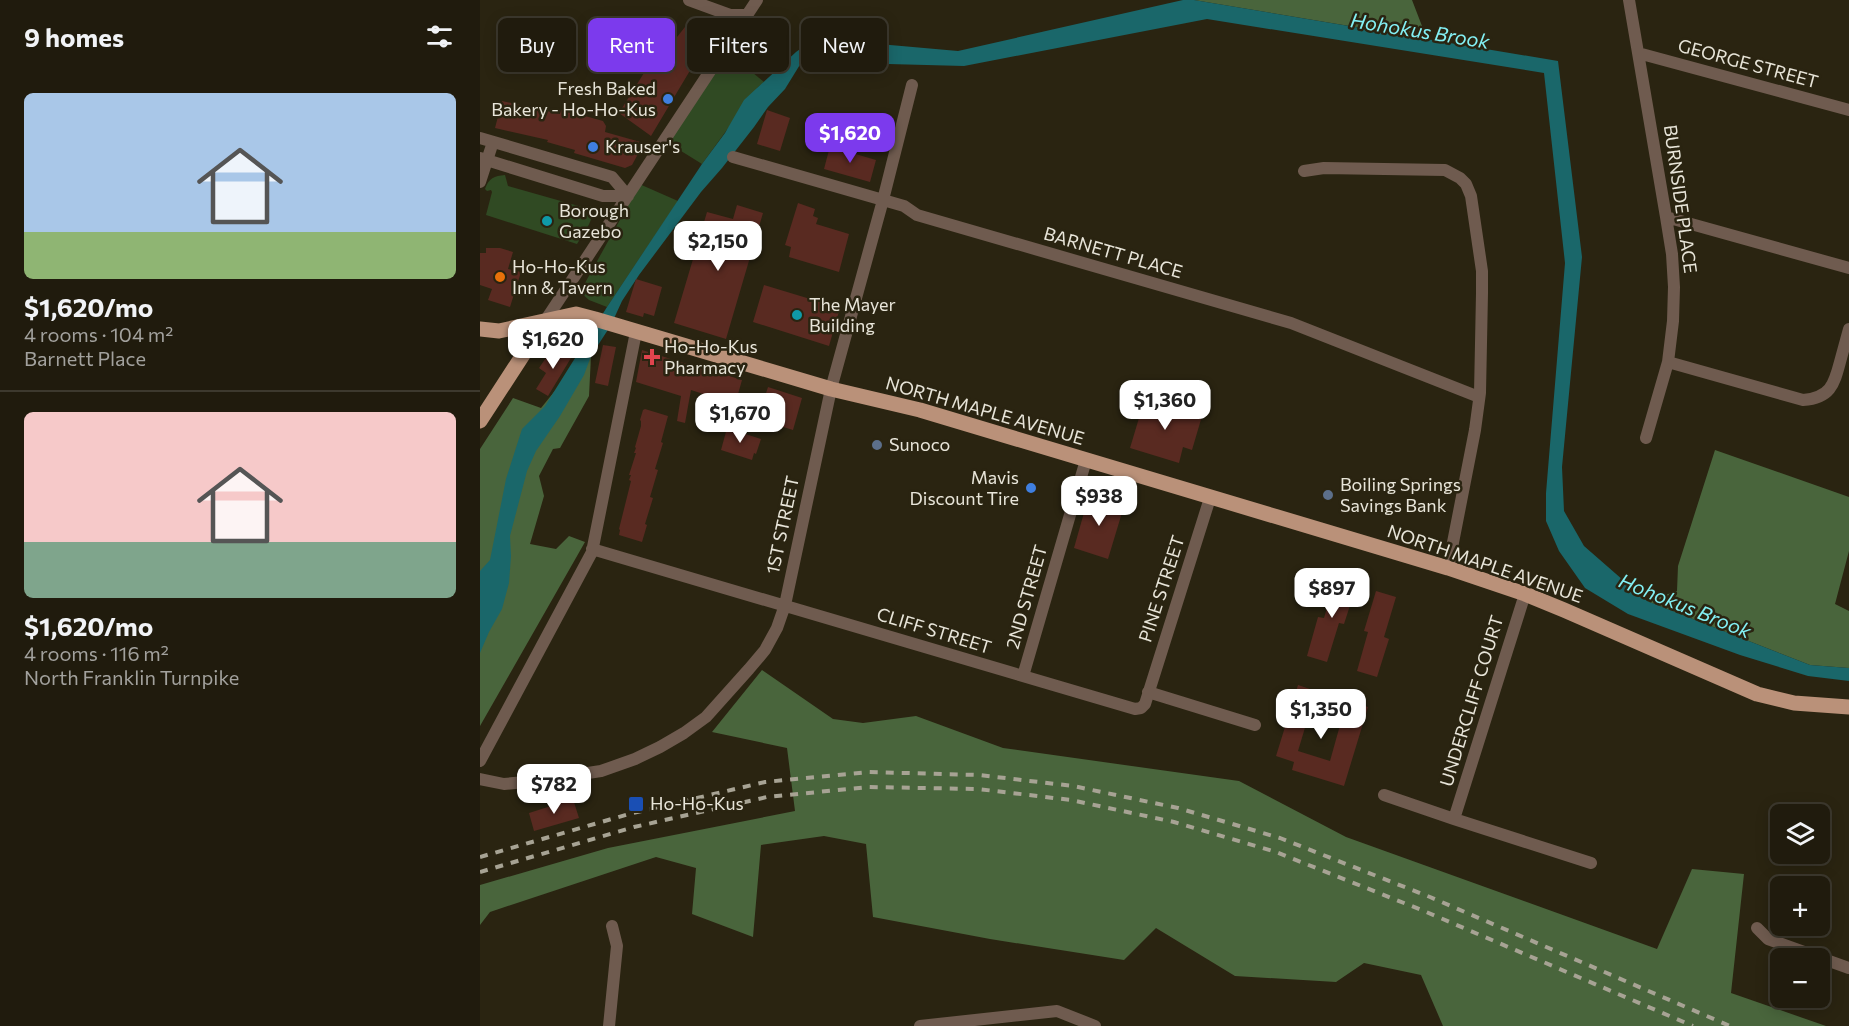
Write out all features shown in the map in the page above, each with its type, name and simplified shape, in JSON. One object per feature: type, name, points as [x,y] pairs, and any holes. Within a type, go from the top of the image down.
[{"type":"main road","name":"NORTH MAPLE AVENUE","points":[[480,329],[499,331],[576,314],[595,319],[831,389],[920,410],[1448,568],[1525,594],[1757,694],[1794,703],[1849,707]]},
{"type":"main road","points":[[480,421],[545,321]]},
{"type":"street","points":[[689,0],[730,15],[746,15]]},
{"type":"street","points":[[545,321],[757,0]]},
{"type":"street","name":"BURNSIDE PLACE","points":[[1629,0],[1672,254],[1674,287],[1674,321],[1668,362],[1646,438]]},
{"type":"street","name":"GEORGE STREET","points":[[1638,53],[1849,110]]},
{"type":"street","name":"1ST STREET","points":[[480,779],[504,784],[535,781],[601,771],[635,759],[684,733],[706,717],[765,650],[777,628],[785,605],[831,389],[912,85]]},
{"type":"street","points":[[480,138],[612,177],[628,196]]},
{"type":"street","points":[[480,182],[483,159],[493,142]]},
{"type":"street","name":"BARNETT PLACE","points":[[733,157],[904,206],[917,215],[1291,323],[1479,397]]},
{"type":"street","points":[[483,159],[603,196],[628,196]]},
{"type":"street","points":[[1304,171],[1324,168],[1438,169],[1450,171],[1466,184],[1471,196],[1482,271],[1483,341],[1475,430],[1448,568]]},
{"type":"street","points":[[1666,217],[1849,268]]},
{"type":"street","points":[[1668,362],[1803,400],[1814,399],[1830,389],[1835,380],[1849,329]]},
{"type":"street","points":[[480,761],[592,549],[636,332]]},
{"type":"street","name":"2ND STREET","points":[[1023,676],[1086,460]]},
{"type":"street","name":"PINE STREET","points":[[1148,692],[1210,498]]},
{"type":"street","name":"CLIFF STREET","points":[[592,549],[1135,709],[1145,704],[1148,692]]},
{"type":"street","name":"UNDERCLIFF COURT","points":[[1454,819],[1525,594]]},
{"type":"street","points":[[1148,692],[1255,725]]},
{"type":"street","points":[[1384,795],[1591,863]]},
{"type":"street","points":[[609,1026],[617,946],[612,926]]},
{"type":"street","points":[[1757,928],[1768,939],[1849,968]]},
{"type":"street","points":[[920,1026],[1057,1011],[1095,1026]]},
{"type":"green space","points":[[1194,0],[1412,0],[1427,39]]},
{"type":"green space","points":[[709,72],[752,72],[764,82],[702,164],[665,141]]},
{"type":"green space","points":[[505,175],[508,186],[582,207],[591,206],[591,221],[577,244],[486,215],[492,192],[485,189],[488,182],[492,178]]},
{"type":"green space","points":[[637,183],[678,201],[607,307],[589,300],[580,292],[632,198]]},
{"type":"green space","points":[[593,352],[589,396],[560,448],[553,449],[539,476],[544,496],[530,544],[556,549],[569,536],[585,542],[480,726],[480,449],[513,398],[541,408]]},
{"type":"green space","points":[[1715,450],[1849,497],[1849,551],[1835,604],[1849,611],[1849,668],[1810,665],[1647,601],[1677,591],[1678,566]]},
{"type":"green space","points":[[762,670],[833,719],[863,723],[916,716],[1003,748],[1239,781],[1346,837],[1657,949],[1692,869],[1744,874],[1731,993],[1826,1026],[1443,1026],[1421,975],[1364,963],[1336,982],[1235,976],[1156,928],[1124,960],[990,939],[873,917],[866,844],[824,836],[761,845],[753,937],[692,914],[696,868],[656,857],[490,912],[480,925],[480,885],[608,848],[795,811],[787,748],[712,732]]},
{"type":"water","points":[[1183,0],[1194,0],[1558,61],[1582,257],[1562,467],[1564,511],[1584,546],[1647,601],[1810,665],[1849,668],[1849,681],[1808,676],[1740,655],[1628,614],[1585,588],[1559,551],[1546,521],[1546,493],[1565,263],[1544,73],[1207,19],[964,66],[887,64],[887,45],[958,51]]},
{"type":"water","points":[[801,48],[801,63],[785,89],[701,192],[639,275],[591,356],[584,375],[536,451],[527,471],[510,536],[509,583],[502,609],[480,653],[480,571],[490,560],[506,479],[522,429],[545,406],[607,307],[725,133],[744,100],[774,72],[789,72],[789,58]]},
{"type":"building","points":[[685,27],[687,28],[687,72],[689,72],[651,136],[619,113],[645,72],[675,72],[675,35],[677,37]]},
{"type":"building","points":[[502,101],[560,114],[561,110],[603,121],[606,126],[605,132],[644,143],[632,165],[625,168],[574,153],[575,150],[547,142],[548,140],[495,128]]},
{"type":"building","points":[[767,110],[790,118],[780,151],[757,144]]},
{"type":"building","points":[[835,148],[876,160],[870,182],[824,169],[829,150]]},
{"type":"building","points":[[798,203],[815,209],[813,216],[818,218],[816,224],[849,234],[839,272],[789,257],[791,247],[785,245]]},
{"type":"building","points":[[737,205],[763,213],[726,339],[674,323],[707,212],[733,219]]},
{"type":"building","name":"Ho-Ho-Kus Inn & Tavern","points":[[486,248],[500,248],[513,252],[508,269],[521,272],[510,307],[488,300],[492,289],[480,285],[480,253],[486,253]]},
{"type":"building","points":[[636,279],[662,287],[654,316],[644,313],[643,317],[626,312]]},
{"type":"building","name":"The Mayer Building","points":[[764,285],[840,308],[829,346],[753,322]]},
{"type":"building","points":[[603,345],[616,347],[608,386],[595,383]]},
{"type":"building","points":[[554,346],[571,358],[548,396],[536,389],[546,373],[539,368]]},
{"type":"building","points":[[642,350],[687,364],[687,366],[704,368],[742,380],[733,412],[719,408],[722,400],[691,390],[685,423],[677,421],[681,396],[636,382]]},
{"type":"building","points":[[768,387],[802,398],[793,430],[770,423],[768,431],[755,427]]},
{"type":"building","points":[[1145,398],[1202,416],[1192,450],[1183,447],[1179,463],[1130,448]]},
{"type":"building","points":[[645,409],[668,416],[655,469],[658,470],[650,497],[653,498],[642,542],[619,535],[619,529],[631,481],[629,480],[631,475],[629,475],[636,453],[634,453],[641,426],[640,420]]},
{"type":"building","points":[[727,428],[761,439],[752,460],[721,450]]},
{"type":"building","points":[[1089,495],[1124,506],[1108,559],[1074,548]]},
{"type":"building","points":[[1336,577],[1357,584],[1344,624],[1339,623],[1327,662],[1307,656],[1318,617],[1324,618]]},
{"type":"building","points":[[1376,591],[1396,597],[1384,637],[1389,639],[1377,677],[1357,671],[1368,632],[1364,631]]},
{"type":"building","points":[[1298,685],[1316,691],[1298,751],[1330,761],[1347,700],[1368,707],[1344,786],[1292,770],[1294,762],[1276,756]]},
{"type":"building","points":[[573,799],[579,818],[534,831],[529,813]]},
{"type":"railway","points":[[480,857],[629,814],[765,782],[869,772],[979,775],[1073,786],[1178,808],[1280,838],[1430,897],[1730,1026]]},
{"type":"railway","points":[[480,872],[634,827],[767,797],[869,787],[978,789],[1071,800],[1174,822],[1276,852],[1424,911],[1693,1026]]},
{"type":"place","name":"Fresh Baked Bakery - Ho-Ho-Kus","points":[[668,99]]},
{"type":"place","name":"Krauser's","points":[[593,147]]},
{"type":"place","name":"Borough Gazebo","points":[[547,221]]},
{"type":"place","name":"Ho-Ho-Kus Inn & Tavern","points":[[500,277]]},
{"type":"place","name":"The Mayer Building","points":[[797,315]]},
{"type":"place","name":"Ho-Ho-Kus Pharmacy","points":[[652,357]]},
{"type":"place","name":"Sunoco","points":[[877,445]]},
{"type":"place","name":"Mavis Discount Tire","points":[[1031,488]]},
{"type":"place","name":"Boiling Springs Savings Bank","points":[[1328,495]]},
{"type":"place","name":"Ho-Ho-Kus","points":[[636,804]]},
{"type":"water label","name":"Hohokus Brook","points":[[1420,31]]},
{"type":"water label","name":"Hohokus Brook","points":[[1685,606]]}]
